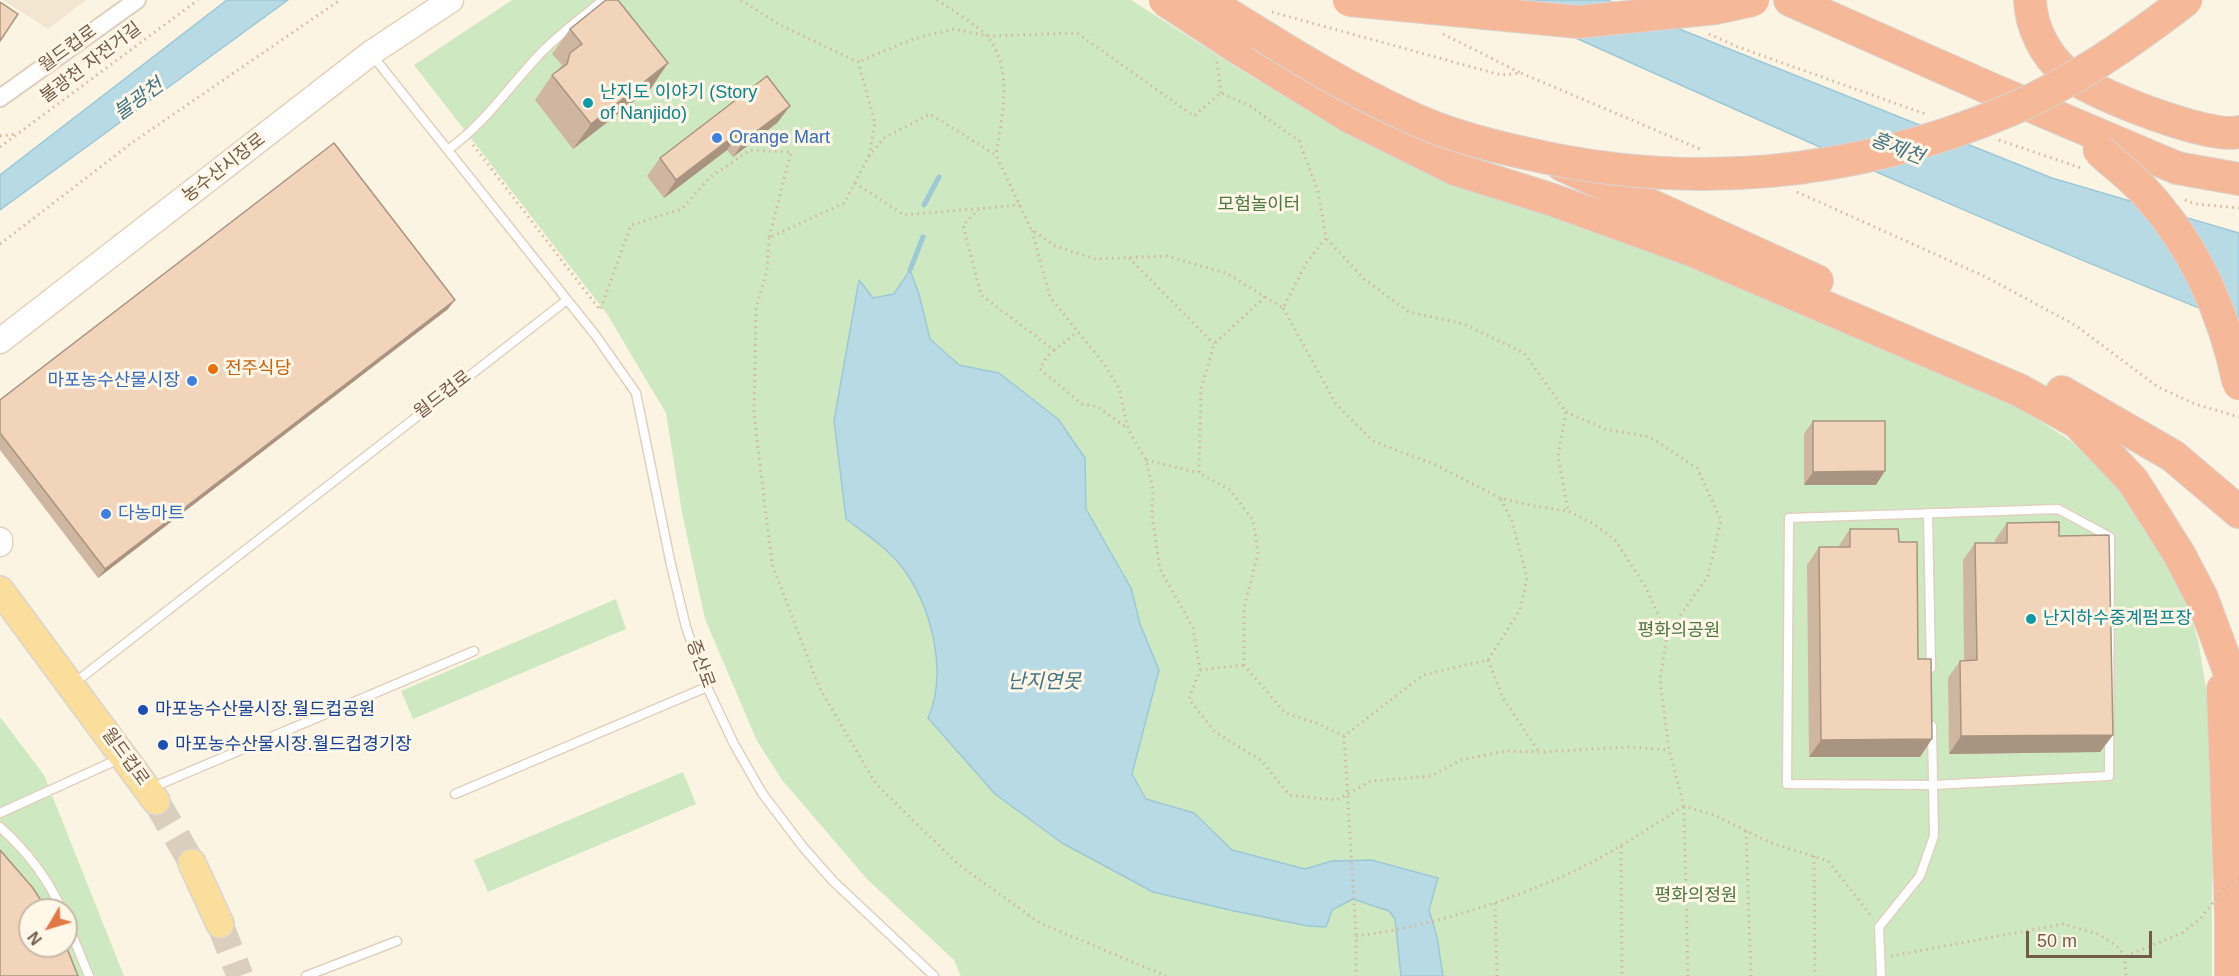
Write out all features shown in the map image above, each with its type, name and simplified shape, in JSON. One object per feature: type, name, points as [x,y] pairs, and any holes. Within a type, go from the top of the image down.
[{"type":"highway","points":[[1165,0],[1226,54],[1455,169],[1550,199],[1694,251],[2019,390],[2077,423],[2133,481],[2179,554],[2202,598],[2228,668],[2239,713]]},
{"type":"highway","points":[[1205,0],[1312,67],[1414,119],[1482,143],[1562,162],[1640,173],[1719,175],[1806,167],[1871,156],[1947,134],[2011,109],[2064,83],[2128,44],[2186,0]]},
{"type":"highway","points":[[1246,0],[1325,52],[1423,102],[2066,394],[2173,456],[2239,512]]},
{"type":"highway","points":[[1349,0],[1578,22],[1716,8],[1753,0]]},
{"type":"highway","points":[[1790,0],[2177,168],[2239,179]]},
{"type":"highway","points":[[2031,0],[2031,16],[2043,47],[2065,72],[2093,90],[2199,130],[2231,134],[2239,132]]},
{"type":"highway","points":[[1991,89],[2099,150],[2146,193],[2174,226],[2196,262],[2218,306],[2233,354],[2239,384]]},
{"type":"highway","points":[[2202,598],[2221,673],[2225,709],[2231,976]]},
{"type":"main road","name":"농수산시장로","points":[[0,341],[371,53],[451,0]]},
{"type":"main road","name":"월드컵로","points":[[0,590],[152,795]]},
{"type":"main road","points":[[192,863],[220,924]]},
{"type":"street","name":"월드컵로","points":[[0,98],[136,0]]},
{"type":"lane","points":[[449,149],[488,116],[541,53],[603,0]]},
{"type":"lane","points":[[371,53],[567,300]]},
{"type":"lane","name":"월드컵로","points":[[72,686],[567,300]]},
{"type":"lane","name":"증산로","points":[[567,300],[636,393],[686,627],[707,687],[734,744],[762,793],[803,848],[855,904],[934,976]]},
{"type":"lane","points":[[2058,509],[2110,537],[2109,776],[1933,785],[1787,784],[1789,518],[2058,509]]},
{"type":"lane","points":[[1928,513],[1931,679]]},
{"type":"lane","points":[[152,795],[474,651]]},
{"type":"lane","points":[[455,794],[707,687]]},
{"type":"lane","points":[[1881,976],[1879,927],[1920,876],[1934,836],[1932,714]]},
{"type":"lane","points":[[0,813],[125,756]]},
{"type":"lane","points":[[0,827],[26,851],[43,874],[56,898]]},
{"type":"lane","points":[[306,976],[397,941]]},
{"type":"lane","points":[[78,951],[88,976]]},
{"type":"path","name":"불광천 자전거길","points":[[0,147],[198,0]]},
{"type":"path","points":[[0,244],[133,142],[340,0]]},
{"type":"path","points":[[741,0],[780,25],[858,62],[875,122],[869,156]]},
{"type":"path","points":[[937,0],[987,36],[1001,64],[1004,104],[996,155]]},
{"type":"path","points":[[858,62],[913,39],[954,29],[987,36],[1077,33],[1194,116],[1221,93],[1226,54]]},
{"type":"path","points":[[1437,31],[1521,73]]},
{"type":"path","points":[[1221,93],[1250,106],[1299,141],[1318,191],[1326,238],[1364,279],[1408,312],[1464,324],[1524,353],[1566,412],[1605,429],[1650,437],[1697,468],[1721,520],[1708,576],[1667,634],[1660,680],[1669,750],[1684,806],[1688,976]]},
{"type":"path","points":[[769,238],[844,203],[869,156],[884,138],[930,114],[996,155],[1031,229],[1050,297],[1104,364],[1119,388],[1128,429],[1146,460],[1153,490],[1152,516],[1160,569],[1193,628],[1200,670],[1189,699],[1215,732],[1262,761],[1289,795],[1337,800],[1371,781],[1431,776],[1461,760],[1505,751],[1539,752],[1630,747],[1669,750]]},
{"type":"path","points":[[0,136],[18,134]]},
{"type":"path","points":[[466,136],[600,310],[631,225],[682,208],[709,177],[750,150],[791,152],[769,238],[767,270],[756,308],[754,414],[772,564],[819,687],[876,784],[958,865],[1040,923],[1166,976]]},
{"type":"path","points":[[855,183],[904,215],[1020,205]]},
{"type":"path","points":[[979,209],[963,225],[981,295],[1054,350]]},
{"type":"path","points":[[1031,229],[1054,246],[1095,259],[1166,256],[1226,273],[1283,308],[1336,404],[1373,441],[1436,465],[1500,498],[1568,511],[1594,524],[1615,540],[1645,586],[1667,634]]},
{"type":"path","points":[[1283,308],[1307,262],[1326,238]]},
{"type":"path","points":[[1129,257],[1214,344]]},
{"type":"path","points":[[1200,473],[1201,389],[1214,344],[1265,297]]},
{"type":"path","points":[[1078,332],[1054,350],[1040,369],[1082,404],[1098,407],[1128,429]]},
{"type":"path","points":[[1566,412],[1558,456],[1568,511]]},
{"type":"path","points":[[1146,460],[1200,473],[1230,490],[1253,520],[1258,554],[1244,608],[1244,665],[1285,713],[1320,723],[1344,736]]},
{"type":"path","points":[[1344,736],[1423,675],[1488,660],[1520,610],[1527,578],[1512,521],[1500,498]]},
{"type":"path","points":[[1488,660],[1503,698],[1539,752]]},
{"type":"path","points":[[1200,670],[1244,665]]},
{"type":"path","points":[[1344,736],[1356,936],[1356,976]]},
{"type":"path","points":[[1356,936],[1389,932],[1495,903],[1563,876],[1621,846],[1684,806],[1714,815],[1769,842],[1828,861],[1879,927]]},
{"type":"path","points":[[1746,830],[1751,976]]},
{"type":"path","points":[[1621,846],[1622,976]]},
{"type":"path","points":[[1814,856],[1815,976]]},
{"type":"path","points":[[2125,957],[2182,933],[2201,918],[2226,886],[2239,878]]},
{"type":"path","points":[[1495,903],[1497,976]]},
{"type":"path","points":[[1881,958],[2063,924],[2098,934],[2119,948],[2125,957],[2126,976]]},
{"type":"shaded area","points":[[3,0],[86,0],[48,29]]},
{"type":"green space","name":"평화의공원","points":[[512,0],[1131,0],[1252,77],[1396,154],[1580,228],[1659,254],[1821,316],[2013,404],[2071,441],[2114,479],[2152,530],[2184,592],[2199,645],[2207,695],[2212,855],[2212,976],[1443,976],[1437,937],[1429,910],[1437,878],[1332,861],[1305,869],[1232,850],[1194,814],[1147,799],[1132,775],[1159,670],[1140,624],[1131,588],[1086,509],[1085,458],[999,373],[959,365],[930,339],[919,294],[909,270],[894,294],[873,298],[860,281],[846,519],[899,563],[923,604],[935,642],[937,662],[937,682],[928,718],[995,794],[1062,843],[1153,891],[1308,926],[1352,899],[1389,911],[1395,919],[1401,976],[961,976],[954,960],[867,879],[782,780],[757,741],[705,619],[682,513],[666,413],[607,314],[414,65]]},
{"type":"green space","points":[[616,599],[626,629],[413,719],[401,691]]},
{"type":"green space","points":[[0,717],[44,775],[124,976],[0,976]]},
{"type":"green space","points":[[683,772],[696,804],[488,892],[474,860]]},
{"type":"water","name":"불광천","points":[[227,0],[288,0],[0,210],[0,175]]},
{"type":"water","name":"홍제천","points":[[1491,0],[1607,0],[2052,178],[2239,233],[2239,324],[1957,207]]},
{"type":"water","name":"난지연못","points":[[910,270],[919,294],[930,339],[959,365],[999,373],[1058,419],[1085,458],[1086,509],[1131,588],[1140,624],[1159,670],[1132,774],[1146,799],[1194,813],[1232,850],[1305,869],[1332,861],[1371,860],[1438,878],[1429,910],[1437,937],[1443,976],[1401,976],[1395,919],[1389,911],[1353,899],[1332,910],[1326,927],[1308,926],[1153,892],[1062,843],[995,794],[928,718],[937,682],[937,662],[923,604],[899,563],[846,519],[834,421],[859,280],[873,298],[894,294]]},
{"type":"building","points":[[606,0],[618,0],[668,63],[591,124],[552,75],[567,64],[570,53],[582,44],[570,29]]},
{"type":"building","points":[[0,2],[18,14],[0,41]]},
{"type":"building","points":[[767,76],[790,106],[745,140],[739,132],[676,180],[660,158]]},
{"type":"building","name":"마포농수산물시장","points":[[334,143],[455,300],[105,569],[0,433],[0,400]]},
{"type":"building","points":[[1813,421],[1885,421],[1885,471],[1813,472]]},
{"type":"building","name":"난지하수중계펌프장","points":[[2059,522],[2059,536],[2109,535],[2113,735],[1961,736],[1960,661],[1977,660],[1975,543],[2007,543],[2007,523]]},
{"type":"building","points":[[1850,529],[1898,529],[1899,542],[1917,542],[1918,659],[1931,659],[1932,739],[1821,740],[1819,547],[1850,547]]},
{"type":"building","points":[[0,850],[39,898],[18,898],[18,958],[71,958],[78,976],[0,976]]},
{"type":"waterway","points":[[924,205],[939,177]]},
{"type":"waterway","points":[[910,270],[923,237]]},
{"type":"tunnel","points":[[156,801],[192,863]]},
{"type":"tunnel","points":[[220,924],[240,976]]},
{"type":"place","name":"난지도 이야기 (Story of Nanjido)","points":[[588,103]]},
{"type":"place","name":"Orange Mart","points":[[717,138]]},
{"type":"place","name":"전주식당","points":[[213,369]]},
{"type":"place","name":"마포농수산물시장","points":[[192,381]]},
{"type":"place","name":"다농마트","points":[[106,514]]},
{"type":"place","name":"난지하수중계펌프장","points":[[2031,619]]},
{"type":"place","name":"마포농수산물시장.월드컵공원","points":[[143,710]]},
{"type":"place","name":"마포농수산물시장.월드컵경기장","points":[[163,745]]},
{"type":"park label","name":"모험놀이터","points":[[1259,205]]},
{"type":"park label","name":"평화의정원","points":[[1696,896]]}]
